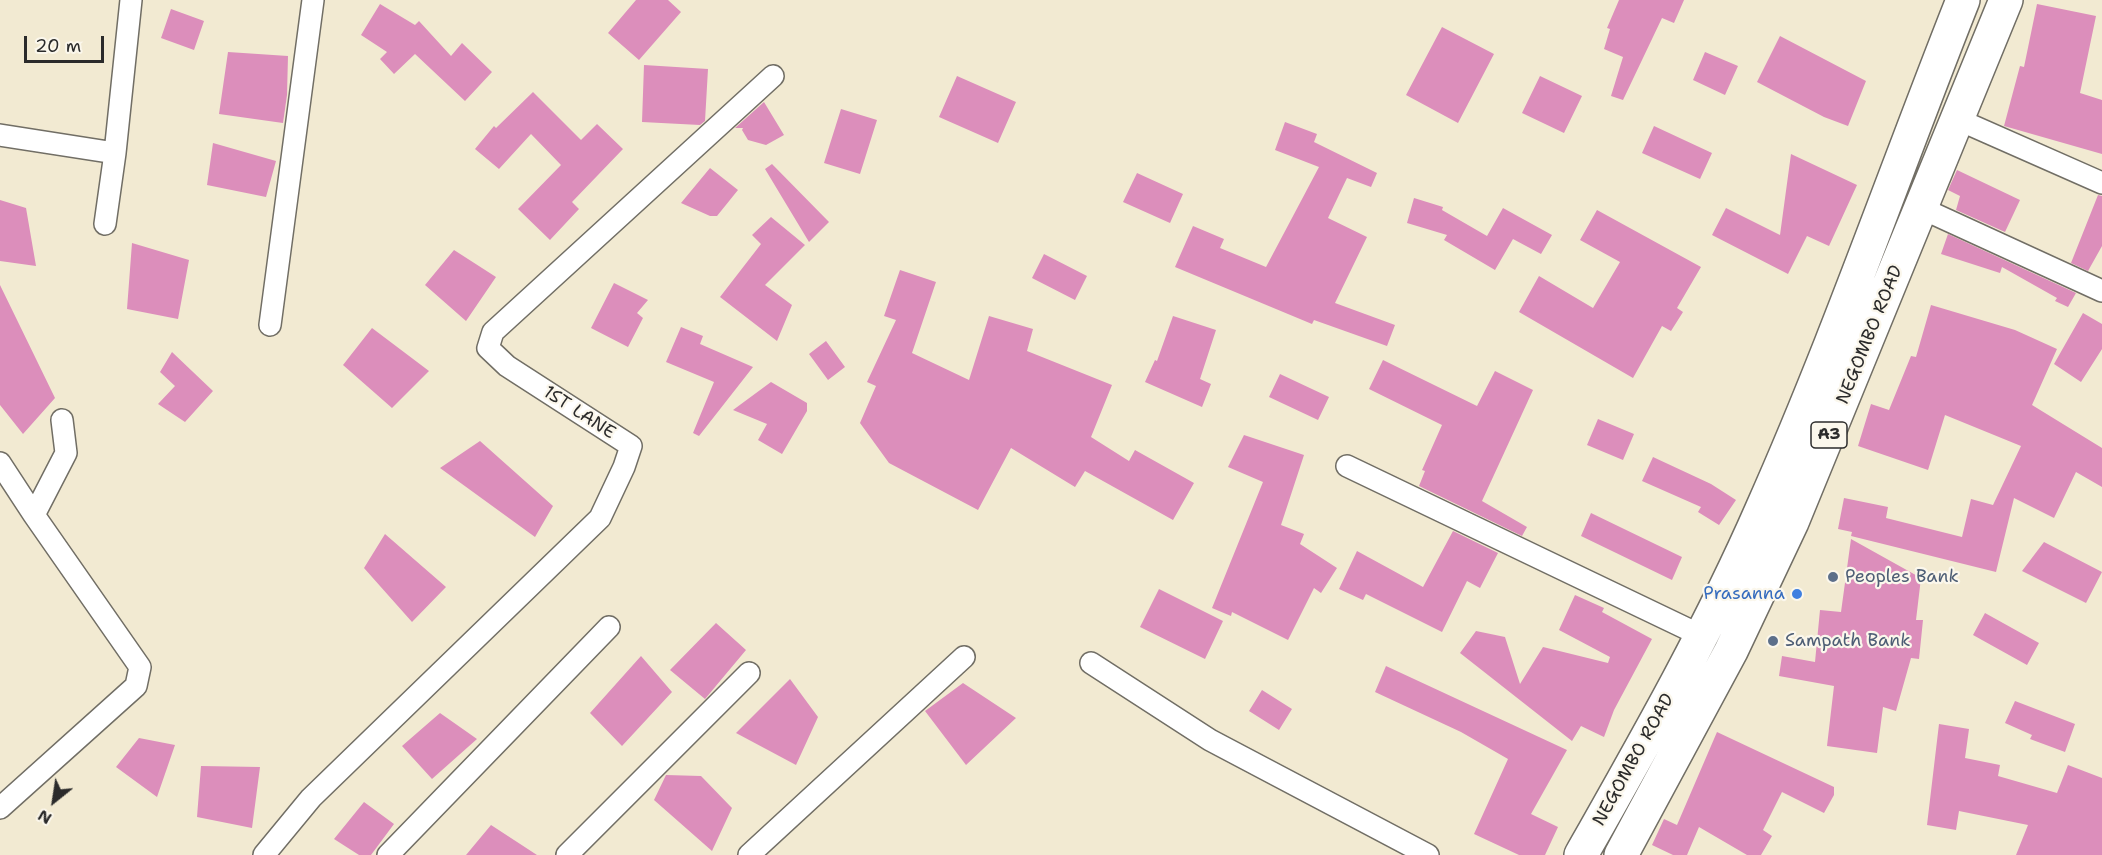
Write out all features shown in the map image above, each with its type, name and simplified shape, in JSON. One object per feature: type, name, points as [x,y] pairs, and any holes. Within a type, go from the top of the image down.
[{"type":"highway","name":"NEGOMBO ROAD","points":[[1581,855],[1702,636],[1762,509],[1820,370],[1963,0]]},
{"type":"highway","name":"NEGOMBO ROAD","points":[[1621,855],[1731,651],[1792,522],[2006,0]]},
{"type":"street","points":[[105,224],[131,0]]},
{"type":"street","points":[[270,325],[312,0]]},
{"type":"street","name":"1ST LANE","points":[[264,855],[311,798],[600,518],[624,467],[631,446],[507,366],[488,348],[492,332],[773,76]]},
{"type":"street","points":[[1957,119],[2102,183]]},
{"type":"street","points":[[0,135],[115,153]]},
{"type":"street","points":[[1921,208],[2102,291]]},
{"type":"street","points":[[34,515],[66,453],[62,420]]},
{"type":"street","points":[[0,462],[34,515],[140,667],[136,686],[0,808]]},
{"type":"street","points":[[1347,466],[1702,636]]},
{"type":"street","points":[[388,855],[609,627]]},
{"type":"street","points":[[749,855],[963,657]]},
{"type":"street","points":[[1091,663],[1210,740],[1428,855]]},
{"type":"street","points":[[567,855],[749,673]]},
{"type":"building","points":[[636,0],[668,0],[681,12],[639,60],[608,33]]},
{"type":"building","points":[[1619,0],[1684,0],[1674,23],[1662,18],[1623,100],[1611,96],[1623,57],[1604,49],[1610,29],[1607,28]]},
{"type":"building","points":[[380,4],[415,25],[419,21],[451,56],[462,43],[492,72],[465,101],[415,54],[394,74],[380,59],[387,52],[361,35]]},
{"type":"building","points":[[2037,4],[2096,16],[2080,93],[2102,100],[2102,154],[2004,126],[2020,66],[2024,67]]},
{"type":"building","points":[[171,9],[204,21],[194,50],[161,38]]},
{"type":"building","points":[[1442,27],[1494,54],[1458,123],[1406,95]]},
{"type":"building","points":[[1780,36],[1866,81],[1848,126],[1824,117],[1757,82]]},
{"type":"building","points":[[228,52],[288,56],[287,95],[283,123],[219,114]]},
{"type":"building","points":[[1705,52],[1738,66],[1725,95],[1693,80]]},
{"type":"building","points":[[644,65],[708,69],[705,121],[700,125],[642,122]]},
{"type":"building","points":[[957,76],[1016,102],[998,143],[939,117]]},
{"type":"building","points":[[1540,76],[1582,96],[1564,133],[1522,113]]},
{"type":"building","points":[[533,92],[581,140],[597,124],[623,149],[572,202],[579,209],[550,240],[518,209],[561,165],[531,134],[499,169],[475,149],[494,126],[496,128]]},
{"type":"building","points":[[764,102],[784,135],[766,145],[748,140],[743,128],[735,128]]},
{"type":"building","points":[[841,109],[877,120],[860,174],[824,163]]},
{"type":"building","points":[[1285,122],[1317,134],[1314,142],[1377,173],[1371,187],[1347,178],[1328,218],[1367,237],[1335,303],[1395,325],[1387,346],[1314,320],[1312,324],[1175,267],[1193,226],[1224,239],[1220,248],[1266,267],[1319,167],[1275,150]]},
{"type":"building","points":[[1654,126],[1712,153],[1700,179],[1642,153]]},
{"type":"building","points":[[213,143],[276,161],[266,197],[207,185]]},
{"type":"building","points":[[1791,154],[1857,185],[1829,246],[1807,236],[1788,274],[1712,235],[1726,208],[1780,235]]},
{"type":"building","points":[[772,164],[829,222],[809,242],[765,169]]},
{"type":"building","points":[[710,168],[738,190],[717,216],[710,216],[681,203]]},
{"type":"building","points":[[1957,170],[2020,200],[2005,232],[1956,210],[1960,196],[1948,190]]},
{"type":"building","points":[[1137,173],[1183,194],[1170,223],[1123,202]]},
{"type":"building","points":[[2098,195],[2102,196],[2102,246],[2088,271],[2071,263]]},
{"type":"building","points":[[1414,198],[1443,207],[1442,210],[1487,236],[1503,208],[1552,235],[1541,254],[1513,239],[1495,270],[1444,240],[1447,235],[1407,223]]},
{"type":"building","points":[[0,200],[26,208],[36,266],[0,261]]},
{"type":"building","points":[[1597,210],[1701,267],[1677,308],[1683,312],[1671,331],[1662,326],[1633,378],[1519,312],[1539,276],[1593,308],[1620,262],[1580,240]]},
{"type":"building","points":[[771,217],[805,245],[765,285],[792,305],[777,341],[720,297],[761,244],[752,235]]},
{"type":"building","points":[[1948,234],[2076,293],[2068,307],[2055,301],[2057,298],[2002,267],[2000,273],[1941,254]]},
{"type":"building","points":[[132,243],[189,260],[178,319],[127,309]]},
{"type":"building","points":[[454,250],[496,277],[466,321],[425,285]]},
{"type":"building","points":[[1044,254],[1087,276],[1075,300],[1032,278]]},
{"type":"building","points":[[900,270],[936,282],[912,353],[969,380],[989,316],[1033,329],[1027,351],[1112,385],[1091,437],[1129,461],[1135,450],[1194,483],[1173,520],[1085,471],[1075,487],[1011,448],[978,510],[889,463],[860,423],[876,386],[867,382],[896,320],[884,316]]},
{"type":"building","points":[[614,283],[648,300],[637,313],[643,318],[628,347],[591,328]]},
{"type":"building","points":[[0,285],[55,398],[23,434],[0,405]]},
{"type":"building","points":[[1931,305],[2015,330],[2057,349],[2032,405],[2102,448],[2102,487],[2076,472],[2054,518],[2014,498],[1996,572],[1851,536],[1852,532],[1838,529],[1844,498],[1888,507],[1886,518],[1962,537],[1971,499],[1993,505],[2021,446],[1945,415],[1928,470],[1858,446],[1871,404],[1889,410],[1911,356],[1916,357]]},
{"type":"building","points":[[2083,313],[2102,324],[2102,349],[2081,382],[2054,364]]},
{"type":"building","points":[[1173,316],[1216,330],[1200,379],[1211,384],[1202,407],[1145,382],[1155,360],[1157,361]]},
{"type":"building","points":[[681,327],[703,336],[700,344],[753,367],[699,436],[693,433],[714,382],[666,362]]},
{"type":"building","points":[[372,328],[429,371],[392,408],[343,365]]},
{"type":"building","points":[[826,341],[845,367],[828,380],[809,354]]},
{"type":"building","points":[[172,352],[213,391],[185,422],[158,404],[175,386],[160,372]]},
{"type":"building","points":[[1383,360],[1477,406],[1495,371],[1533,390],[1482,501],[1527,527],[1522,536],[1419,486],[1425,471],[1422,470],[1442,425],[1369,389]]},
{"type":"building","points":[[1280,374],[1329,397],[1318,420],[1269,397]]},
{"type":"building","points":[[771,382],[807,403],[807,411],[782,454],[758,440],[767,424],[733,410]]},
{"type":"building","points":[[1598,419],[1634,434],[1623,460],[1587,445]]},
{"type":"building","points":[[1244,435],[1304,455],[1281,525],[1304,534],[1300,544],[1337,568],[1321,593],[1314,588],[1288,640],[1232,612],[1231,616],[1212,608],[1263,482],[1228,467]]},
{"type":"building","points":[[480,441],[553,506],[535,537],[440,468]]},
{"type":"building","points":[[1653,457],[1711,484],[1736,500],[1719,525],[1698,512],[1701,507],[1642,481]]},
{"type":"building","points":[[1591,513],[1682,557],[1672,580],[1581,536]]},
{"type":"building","points":[[1453,531],[1498,553],[1480,588],[1467,581],[1442,632],[1366,594],[1363,600],[1339,589],[1357,551],[1423,587]]},
{"type":"building","points":[[385,534],[446,587],[412,622],[364,568]]},
{"type":"building","points":[[1851,539],[1921,578],[1916,620],[1923,620],[1919,659],[1911,658],[1896,711],[1883,707],[1877,753],[1827,746],[1834,686],[1779,676],[1782,656],[1815,662],[1820,610],[1841,612]]},
{"type":"building","points":[[2044,542],[2102,572],[2086,603],[2022,571]]},
{"type":"building","points":[[1159,589],[1223,621],[1205,659],[1140,627]]},
{"type":"building","points":[[1575,595],[1604,608],[1602,612],[1652,639],[1614,710],[1604,737],[1581,726],[1572,741],[1460,653],[1476,631],[1505,637],[1520,684],[1543,647],[1608,663],[1610,657],[1559,630]]},
{"type":"building","points":[[1985,613],[2039,643],[2027,665],[1973,635]]},
{"type":"building","points":[[716,623],[746,650],[705,699],[670,670]]},
{"type":"building","points":[[641,656],[672,692],[622,746],[590,713]]},
{"type":"building","points":[[1386,666],[1567,750],[1531,814],[1558,827],[1545,855],[1519,855],[1474,834],[1508,759],[1461,732],[1375,692]]},
{"type":"building","points":[[790,679],[818,717],[796,765],[736,733]]},
{"type":"building","points":[[963,683],[1016,718],[966,765],[925,711]]},
{"type":"building","points":[[1262,690],[1292,709],[1279,730],[1249,711]]},
{"type":"building","points":[[2015,701],[2075,724],[2065,752],[2030,739],[2032,735],[2005,723]]},
{"type":"building","points":[[440,713],[477,739],[432,779],[402,746]]},
{"type":"building","points":[[1939,724],[1969,729],[1965,758],[2000,765],[1998,776],[2057,793],[2068,765],[2102,778],[2102,855],[2016,855],[2028,825],[1959,811],[1956,830],[1927,825]]},
{"type":"building","points":[[1717,732],[1834,787],[1834,795],[1824,813],[1782,792],[1763,830],[1772,836],[1761,855],[1747,855],[1699,827],[1687,855],[1673,855],[1652,845],[1664,819],[1677,825]]},
{"type":"building","points":[[139,738],[175,745],[157,797],[116,767]]},
{"type":"building","points":[[201,766],[260,767],[252,828],[197,817]]},
{"type":"building","points":[[666,775],[701,776],[732,808],[712,851],[654,800]]},
{"type":"building","points":[[364,802],[394,824],[371,855],[359,855],[334,839]]},
{"type":"building","points":[[491,825],[537,855],[466,855]]},
{"type":"place","name":"Peoples Bank","points":[[1833,577]]},
{"type":"place","name":"Prasanna","points":[[1797,594]]},
{"type":"place","name":"Sampath Bank","points":[[1773,641]]}]
